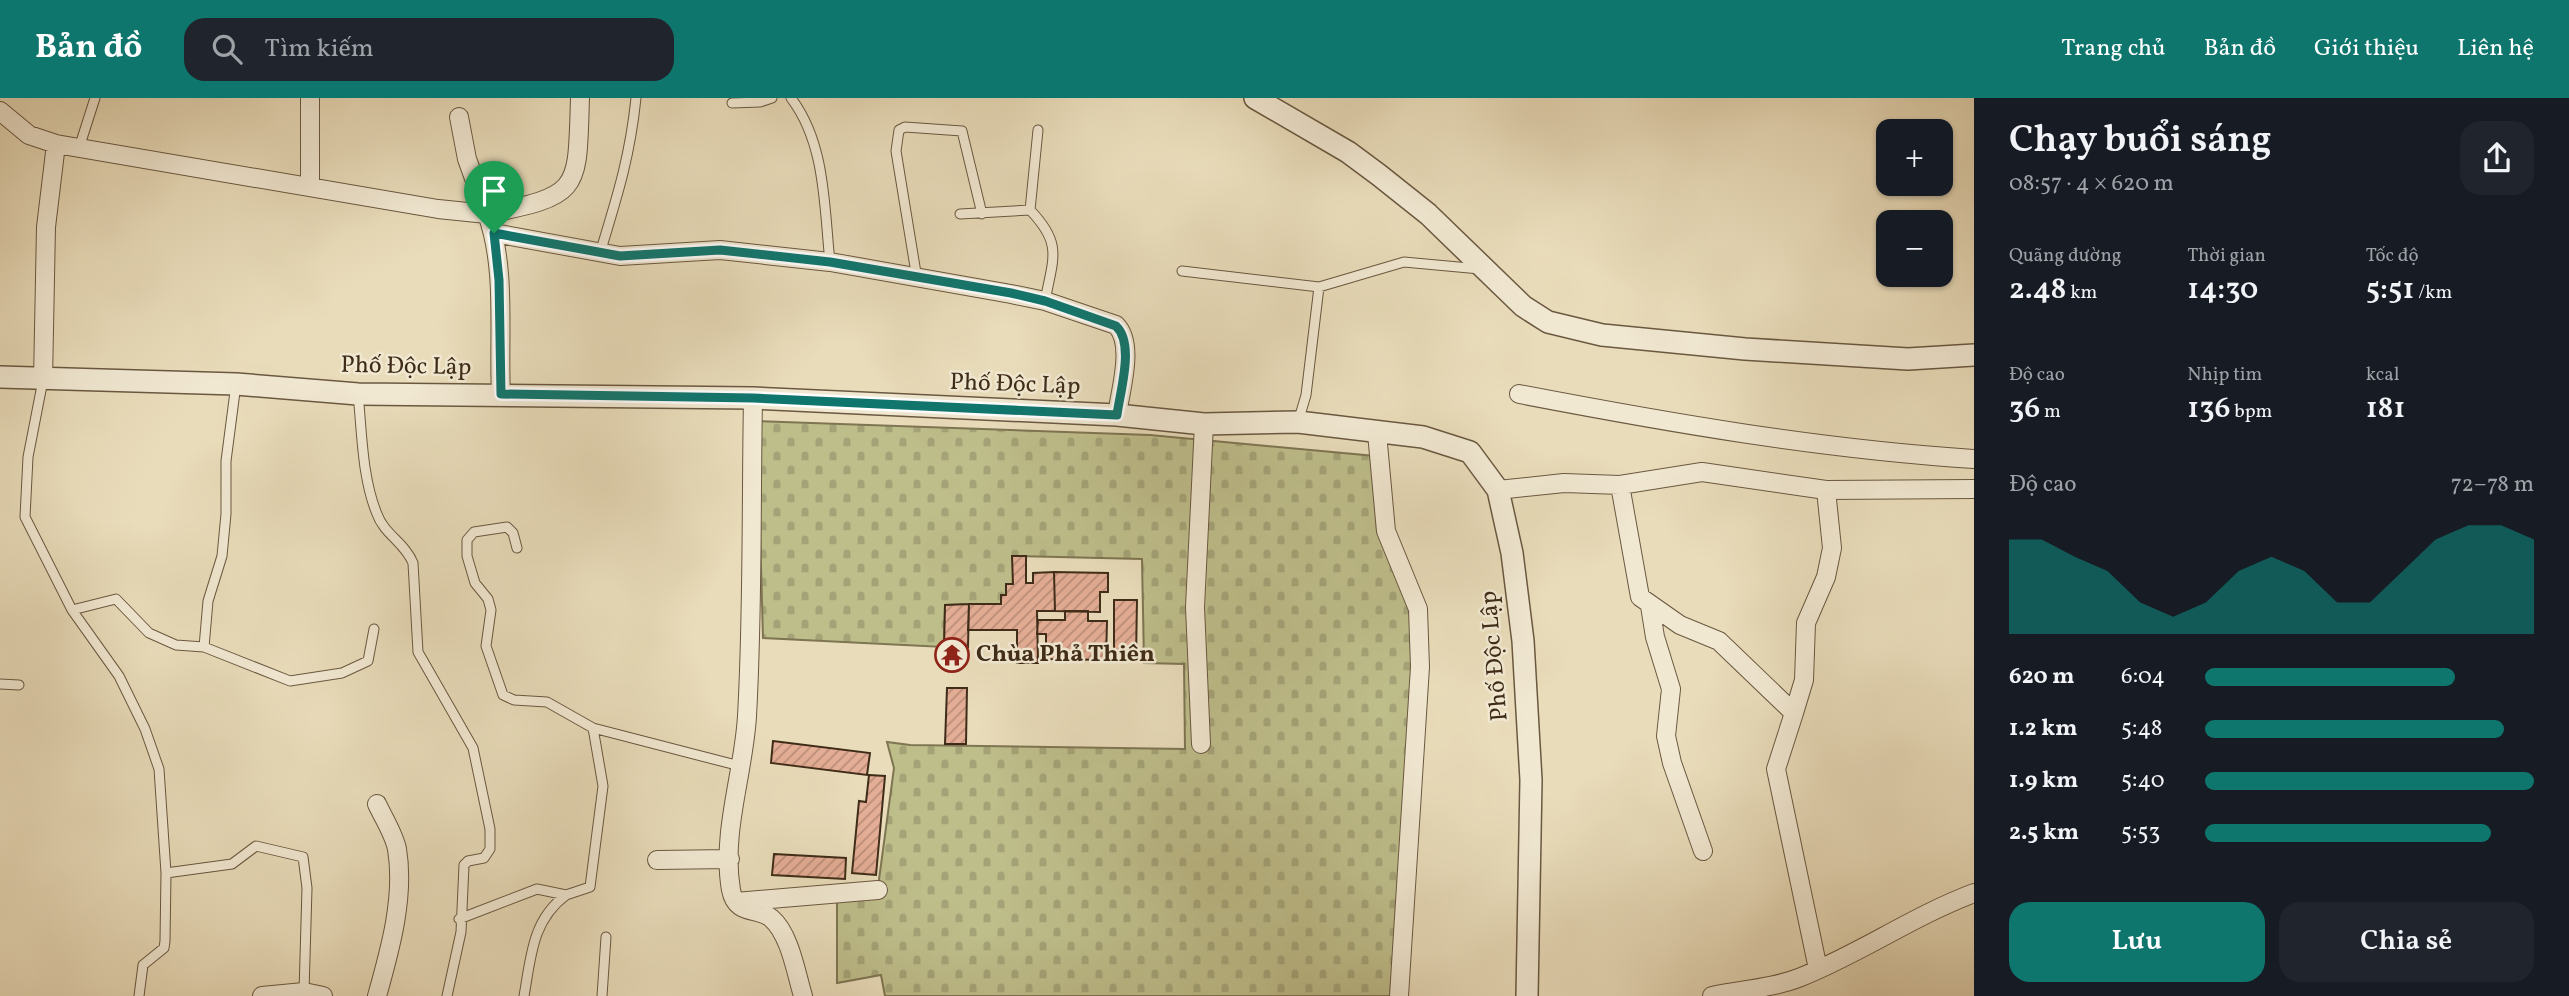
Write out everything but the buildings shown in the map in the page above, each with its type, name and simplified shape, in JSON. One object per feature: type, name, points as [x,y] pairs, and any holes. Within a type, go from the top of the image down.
[{"type":"street","points":[[310,98],[310,187]]},
{"type":"street","points":[[54,162],[79,148],[438,209],[487,214],[550,198],[566,187],[576,173],[580,98]]},
{"type":"street","points":[[1255,98],[1369,167],[1427,214],[1523,306],[1548,321],[1602,335],[1745,349],[1908,359],[1974,355]]},
{"type":"street","points":[[0,111],[29,135],[54,162],[47,227],[43,380]]},
{"type":"street","points":[[459,117],[467,159],[495,240],[501,394]]},
{"type":"street","points":[[495,240],[620,256],[720,250],[830,262],[1045,301],[1116,326],[1122,332],[1124,353],[1117,415]]},
{"type":"street","name":"Phố Độc Lập","points":[[0,377],[236,384],[358,394],[753,398],[1117,415],[1204,424],[1298,422],[1423,437],[1470,452],[1497,489],[1512,553],[1523,641],[1531,780],[1527,996]]},
{"type":"street","points":[[1519,394],[1707,429],[1905,454],[1974,459]]},
{"type":"street","points":[[753,398],[747,718],[730,859],[731,891],[736,902],[750,912],[772,919],[783,937],[803,996]]},
{"type":"street","points":[[1201,744],[1195,607],[1204,424]]},
{"type":"street","points":[[1377,433],[1386,531],[1416,603],[1419,620],[1420,667],[1399,996]]},
{"type":"street","points":[[1497,489],[1564,483],[1620,485],[1702,471],[1826,490],[1974,489]]},
{"type":"street","points":[[1620,485],[1638,592],[1650,606],[1680,625],[1719,641],[1794,713]]},
{"type":"street","points":[[1818,969],[1776,769],[1804,680],[1806,622],[1826,577],[1832,548],[1826,490]]},
{"type":"street","points":[[1650,606],[1655,637],[1671,689],[1666,736],[1672,763],[1703,851]]},
{"type":"street","points":[[376,804],[397,846],[398,861],[396,915],[377,996]]},
{"type":"street","points":[[657,860],[730,859]]},
{"type":"street","points":[[736,902],[878,890]]},
{"type":"street","points":[[1712,996],[1799,978],[1892,934],[1915,917],[1974,893]]},
{"type":"street","points":[[1799,978],[1802,996]]},
{"type":"street","points":[[262,996],[304,992],[324,996]]},
{"type":"lane","points":[[79,148],[95,98]]},
{"type":"lane","points":[[600,253],[634,134],[636,98]]},
{"type":"lane","points":[[732,103],[760,102],[772,98]]},
{"type":"lane","points":[[791,98],[811,134],[820,164],[830,262]]},
{"type":"lane","points":[[917,279],[896,151],[899,130],[905,127],[962,131],[982,214]]},
{"type":"lane","points":[[1038,130],[1030,210],[1049,230],[1054,249],[1045,301]]},
{"type":"lane","points":[[960,214],[1030,210]]},
{"type":"lane","points":[[1182,271],[1319,287],[1404,262],[1483,269]]},
{"type":"lane","points":[[1298,422],[1306,395],[1319,287]]},
{"type":"lane","points":[[43,380],[28,457],[24,517],[72,610],[119,676],[156,759],[162,784],[166,873],[164,948],[143,965],[139,996]]},
{"type":"lane","points":[[204,647],[208,601],[222,556],[226,514],[226,461],[236,384]]},
{"type":"lane","points":[[358,394],[368,475],[376,514],[384,528],[409,552],[413,563],[418,652],[473,748],[481,774],[490,849],[484,858],[468,860],[464,865],[459,919],[461,932],[447,996]]},
{"type":"lane","points":[[517,548],[513,533],[507,527],[474,532],[467,540],[467,556],[475,583],[488,600],[491,610],[486,646],[503,695],[514,700],[547,702],[593,728],[740,766]]},
{"type":"lane","points":[[72,610],[116,599],[149,633],[176,645],[204,647],[290,681],[342,673],[368,661],[374,628]]},
{"type":"lane","points":[[0,684],[19,685]]},
{"type":"lane","points":[[524,996],[532,945],[539,925],[552,905],[566,895],[590,887],[593,876],[603,786],[593,728]]},
{"type":"lane","points":[[166,873],[232,864],[256,846],[303,856],[307,888],[304,992]]},
{"type":"lane","points":[[459,919],[537,888],[566,895]]},
{"type":"lane","points":[[602,996],[606,937]]},
{"type":"green space","points":[[757,421],[1150,435],[1375,456],[1411,608],[1414,646],[1391,996],[885,996],[881,975],[837,983],[837,896],[878,887],[894,768],[887,742],[910,745],[1185,749],[1184,664],[1144,663],[1142,559],[1013,556],[1013,584],[1006,584],[1006,595],[1001,595],[1001,604],[945,605],[944,647],[763,638]]},
{"type":"place","name":"Chùa Phả Thiên","points":[[952,655]]},
{"type":"route","points":[[494,233],[620,256],[703,249],[769,254],[830,262],[1045,301],[1116,326],[1122,332],[1125,346],[1117,415],[999,412],[753,398],[501,394],[499,280],[494,233]]}]
